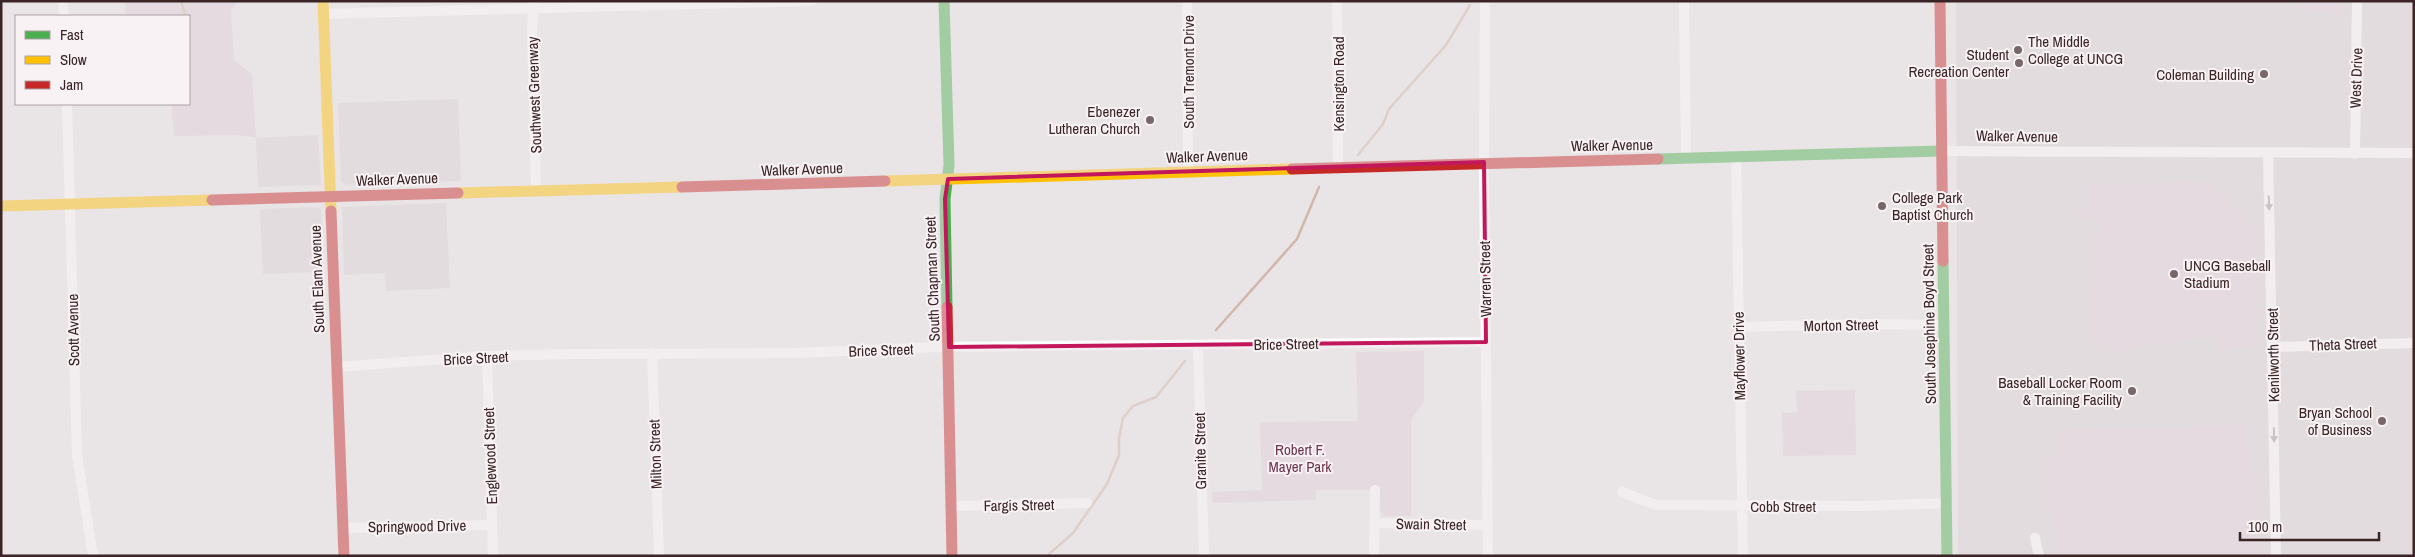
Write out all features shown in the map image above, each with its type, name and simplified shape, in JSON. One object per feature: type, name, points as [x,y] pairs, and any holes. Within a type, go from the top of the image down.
[{"type":"street","points":[[63,1],[64,15]]},
{"type":"street","name":"South Elam Avenue","points":[[323,1],[344,556]]},
{"type":"street","points":[[324,14],[534,4],[812,1]]},
{"type":"street","name":"South Chapman Street","points":[[944,1],[948,179],[945,199],[952,556]]},
{"type":"street","name":"South Tremont Drive","points":[[1187,1],[1188,172]]},
{"type":"street","name":"Kensington Road","points":[[1338,1],[1338,167]]},
{"type":"street","name":"Warren Street","points":[[1485,1],[1484,162],[1488,556]]},
{"type":"street","points":[[1684,1],[1686,158]]},
{"type":"street","name":"South Josephine Boyd Street","points":[[1940,1],[1947,556]]},
{"type":"street","name":"West Drive","points":[[2355,154],[2357,1]]},
{"type":"street","name":"Southwest Greenway","points":[[534,4],[532,31],[536,189]]},
{"type":"street","name":"Scott Avenue","points":[[67,105],[77,456],[93,556]]},
{"type":"street","name":"Walker Avenue","points":[[1,206],[536,189],[1941,150],[2414,154]]},
{"type":"street","name":"Kenilworth Street","points":[[2268,154],[2276,556]]},
{"type":"street","name":"Mayflower Drive","points":[[1736,156],[1743,556]]},
{"type":"street","name":"Morton Street","points":[[1738,327],[1867,324],[1944,325]]},
{"type":"street","name":"Brice Street","points":[[336,367],[487,356],[949,348],[1486,342]]},
{"type":"street","name":"Theta Street","points":[[2273,346],[2414,342]]},
{"type":"street","name":"Granite Street","points":[[1198,346],[1204,556]]},
{"type":"street","name":"Milton Street","points":[[652,353],[659,556]]},
{"type":"street","name":"Englewood Street","points":[[487,356],[493,556]]},
{"type":"street","points":[[1374,556],[1375,490]]},
{"type":"street","name":"Cobb Street","points":[[1622,492],[1656,505],[1862,506],[1947,503]]},
{"type":"street","name":"Fargis Street","points":[[951,506],[1087,503]]},
{"type":"street","name":"Swain Street","points":[[1374,523],[1488,525]]},
{"type":"street","name":"Springwood Drive","points":[[342,528],[492,525]]},
{"type":"street","points":[[2035,538],[2039,556]]},
{"type":"highlighted area","points":[[1484,162],[1486,342],[949,347],[945,199],[948,179]]},
{"type":"shaded area","points":[[1956,1],[2414,1],[2414,556],[1958,556]]},
{"type":"shaded area","points":[[458,99],[461,181],[345,185],[341,181],[338,103]]},
{"type":"shaded area","points":[[318,135],[321,185],[258,187],[256,138]]},
{"type":"shaded area","points":[[446,203],[450,288],[386,291],[385,273],[344,275],[342,207]]},
{"type":"shaded area","points":[[321,207],[323,272],[263,274],[260,209]]},
{"type":"green space","points":[[125,1],[238,1],[231,11],[234,60],[252,74],[256,138],[238,135],[174,136],[172,105],[190,105],[190,15],[126,15]]},
{"type":"green space","points":[[2298,1],[2342,1],[2342,14],[2298,13]]},
{"type":"green space","name":"UNCG Baseball Stadium","points":[[2206,182],[2254,226],[2256,345],[2220,352],[2217,335],[2117,351],[2105,348],[2094,338],[2088,322],[2100,221],[2081,217],[2088,183]]},
{"type":"green space","name":"Robert F. Mayer Park","points":[[1424,351],[1424,401],[1411,420],[1411,516],[1384,516],[1379,509],[1379,490],[1316,490],[1316,500],[1213,503],[1212,492],[1262,490],[1260,422],[1358,421],[1356,352]]},
{"type":"green space","points":[[1855,390],[1856,455],[1783,456],[1782,413],[1797,412],[1796,391]]},
{"type":"green space","points":[[2249,425],[2259,556],[2054,556],[2047,458],[2058,457],[2057,429]]},
{"type":"waterway","points":[[181,1],[185,15]]},
{"type":"waterway","points":[[1358,155],[1383,124],[1389,109],[1446,45],[1470,5]]},
{"type":"waterway","points":[[1216,330],[1297,239],[1319,187]]},
{"type":"waterway","points":[[1049,554],[1073,533],[1107,484],[1119,455],[1119,438],[1123,418],[1133,406],[1156,397],[1185,361]]},
{"type":"traffic: fast","points":[[944,1],[949,165],[945,199],[947,307]]},
{"type":"traffic: fast","points":[[1658,159],[1941,151]]},
{"type":"traffic: fast","points":[[1943,261],[1947,556]]},
{"type":"traffic: slow","points":[[323,1],[331,211]]},
{"type":"traffic: slow","points":[[885,181],[1292,169]]},
{"type":"traffic: slow","points":[[458,193],[682,187]]},
{"type":"traffic: slow","points":[[1,206],[212,200]]},
{"type":"traffic: jam","points":[[1940,1],[1943,261]]},
{"type":"traffic: jam","points":[[1292,169],[1658,159]]},
{"type":"traffic: jam","points":[[682,187],[885,181]]},
{"type":"traffic: jam","points":[[212,200],[458,193]]},
{"type":"traffic: jam","points":[[331,211],[344,556]]},
{"type":"traffic: jam","points":[[947,307],[952,556]]},
{"type":"place","name":"The Middle College at UNCG","points":[[2018,50]]},
{"type":"place","name":"Student Recreation Center","points":[[2019,63]]},
{"type":"place","name":"Coleman Building","points":[[2264,74]]},
{"type":"place","name":"Ebenezer Lutheran Church","points":[[1150,120]]},
{"type":"place","name":"College Park Baptist Church","points":[[1882,206]]},
{"type":"place","name":"UNCG Baseball Stadium","points":[[2174,274]]},
{"type":"place","name":"Baseball Locker Room & Training Facility","points":[[2132,391]]},
{"type":"place","name":"Bryan School of Business","points":[[2382,421]]}]
